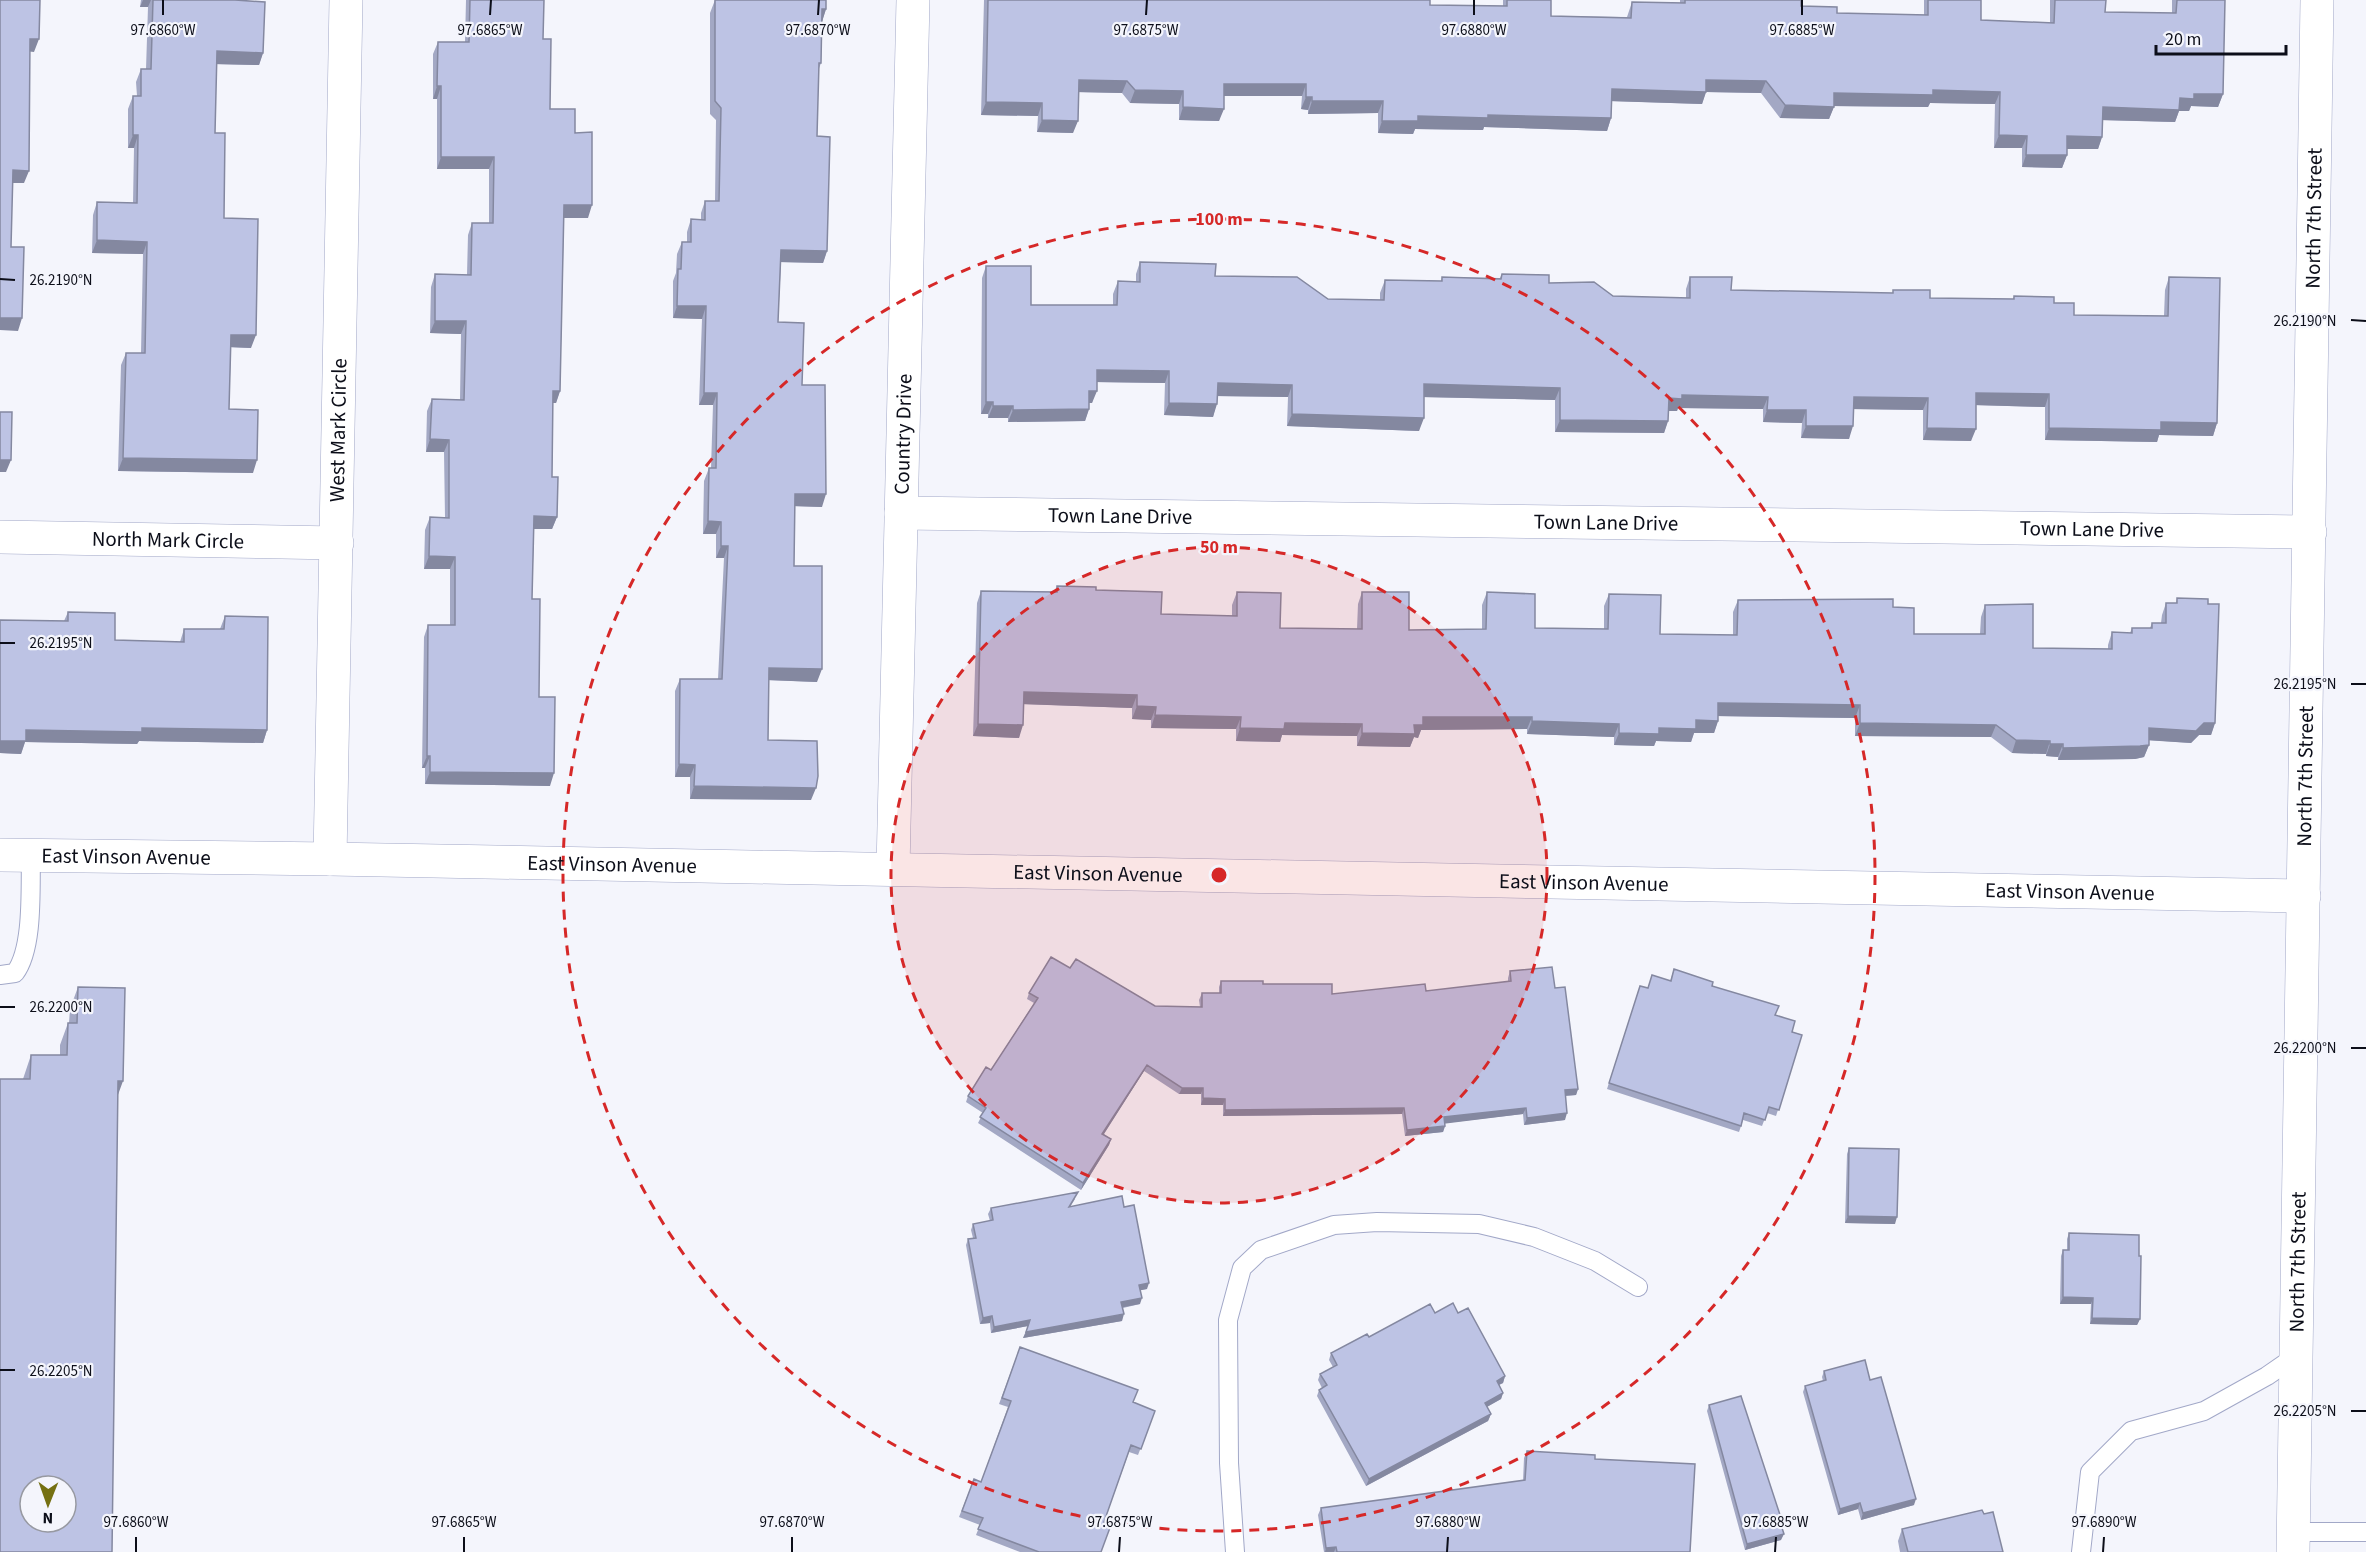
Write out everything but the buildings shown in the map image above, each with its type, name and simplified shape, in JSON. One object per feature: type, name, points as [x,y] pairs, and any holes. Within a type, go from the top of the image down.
[{"type":"street","name":"West Mark Circle","points":[[330,859],[346,0]]},
{"type":"street","name":"Country Drive","points":[[893,869],[913,0]]},
{"type":"street","name":"North 7th Street","points":[[2293,1542],[2318,0]]},
{"type":"street","name":"Town Lane Drive","points":[[901,513],[2310,532]]},
{"type":"street","name":"North Mark Circle","points":[[0,537],[337,543]]},
{"type":"street","name":"East Vinson Avenue","points":[[16,855],[2304,896]]},
{"type":"lane","points":[[0,975],[15,973],[22,963],[27,943],[16,855]]},
{"type":"lane","points":[[1235,1552],[1229,1463],[1228,1320],[1242,1268],[1261,1250],[1334,1225],[1377,1222],[1479,1224],[1534,1237],[1595,1261],[1638,1287]]},
{"type":"lane","points":[[2080,1552],[2090,1472],[2131,1431],[2204,1412],[2267,1376],[2296,1356]]},
{"type":"lane","points":[[2293,1542],[2366,1532]]}]
